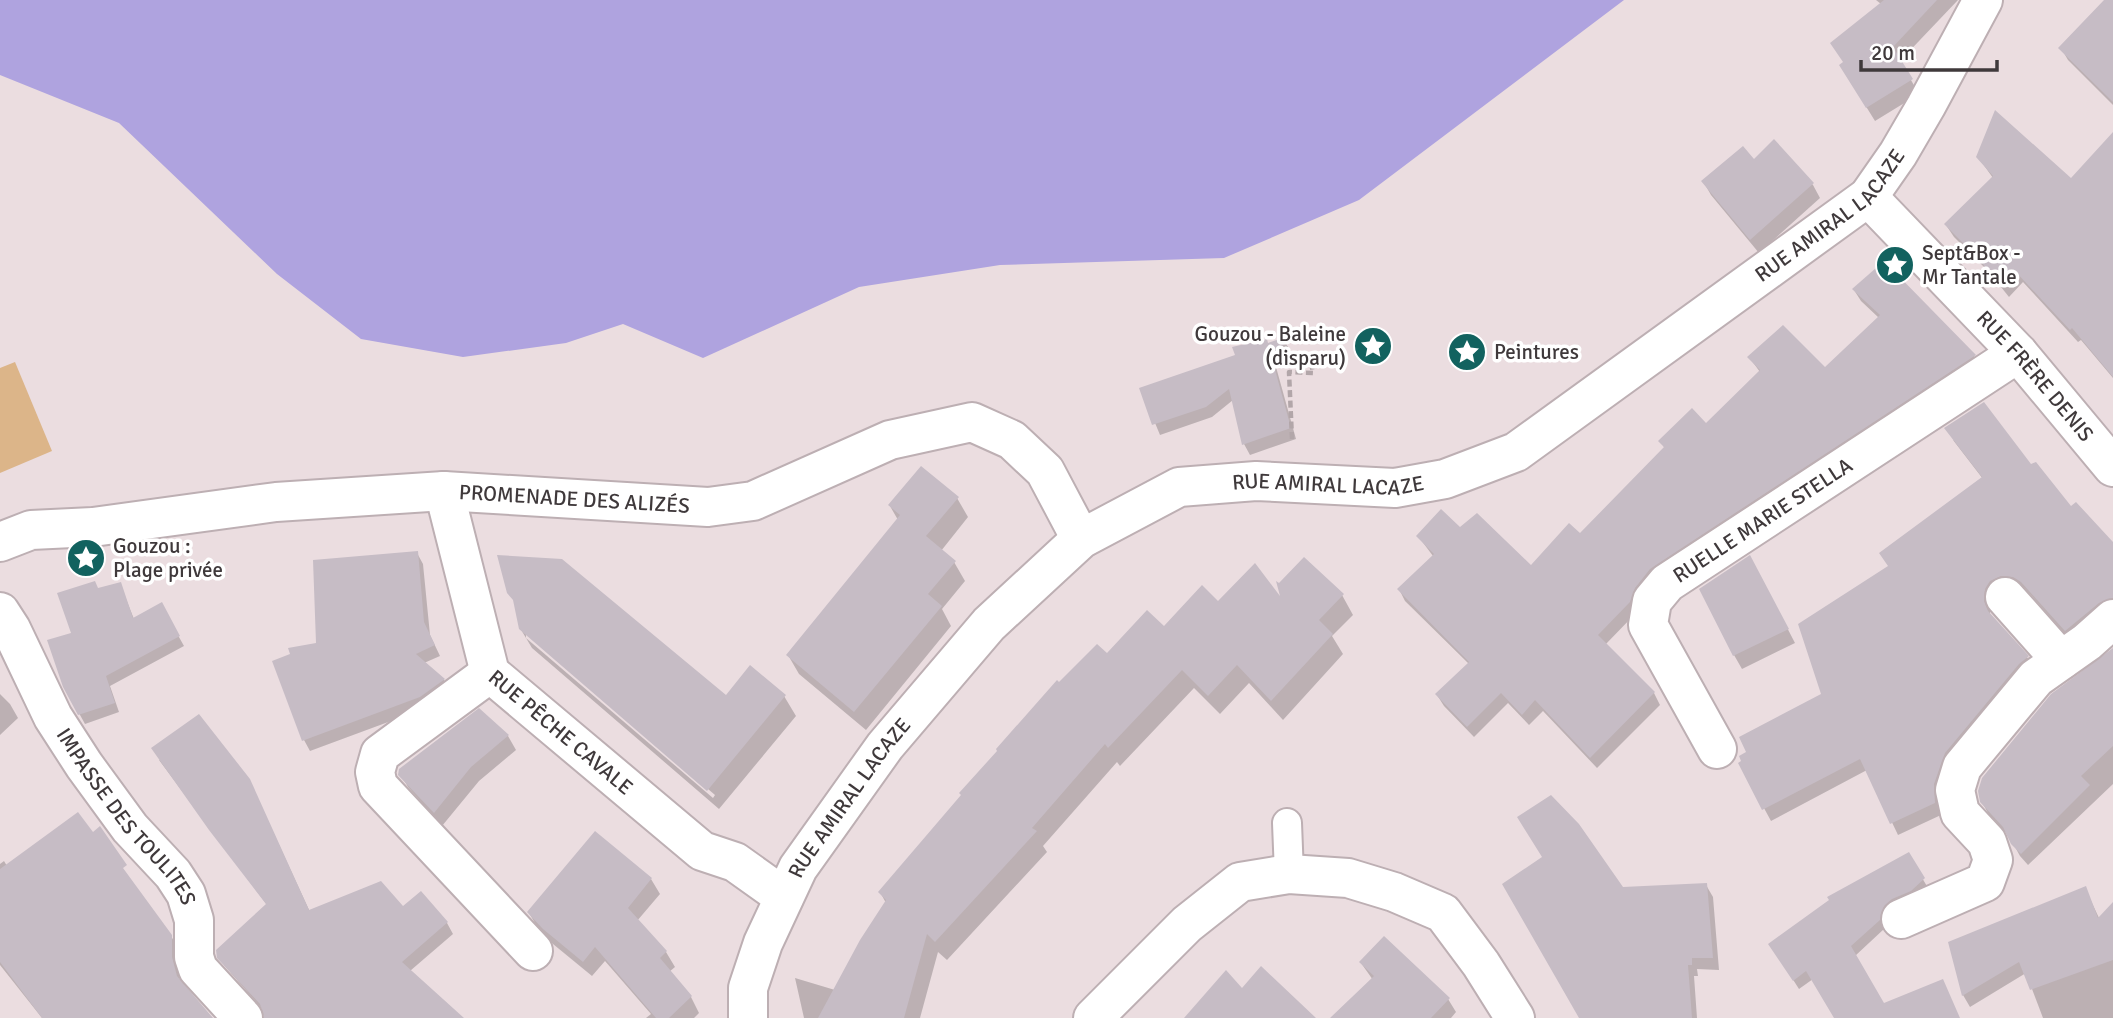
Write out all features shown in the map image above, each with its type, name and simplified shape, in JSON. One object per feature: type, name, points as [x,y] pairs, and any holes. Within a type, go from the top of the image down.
[{"type":"street","name":"RUE AMIRAL LACAZE","points":[[748,1018],[748,988],[763,943],[798,868],[885,746],[989,624],[1082,539],[1179,487],[1256,481],[1395,488],[1445,479],[1516,452],[1868,197],[1912,130],[1983,0]]},
{"type":"street","name":"RUE FRÈRE DENIS","points":[[1868,197],[2018,354],[2113,467]]},
{"type":"street","name":"RUELLE MARIE STELLA","points":[[1717,749],[1648,625],[1652,601],[1667,583],[2018,354]]},
{"type":"street","name":"PROMENADE DES ALIZÉS","points":[[0,542],[31,530],[93,527],[276,502],[444,491],[708,507],[753,501],[890,440],[972,422],[1012,440],[1045,471],[1082,539]]},
{"type":"street","name":"RUE PÊCHE CAVALE","points":[[444,491],[490,673],[702,851],[735,862],[784,897]]},
{"type":"street","points":[[2005,597],[2062,660]]},
{"type":"street","name":"IMPASSE DES TOULITES","points":[[0,612],[11,629],[53,717],[84,765],[130,828],[173,874],[186,894],[194,920],[194,957],[198,969],[243,1018]]},
{"type":"street","points":[[1900,919],[1985,882],[1993,860],[1987,842],[1959,813],[1955,790],[1962,767],[2036,678],[2087,642],[2113,619]]},
{"type":"street","points":[[490,673],[380,754],[375,772],[378,786],[533,951]]},
{"type":"street","points":[[1093,1018],[1187,924],[1240,882],[1289,874],[1348,878],[1394,892],[1443,913],[1516,1018]]},
{"type":"lane","points":[[1287,824],[1289,874]]},
{"type":"path","points":[[1293,483],[1289,372],[1313,373],[1309,352]]},
{"type":"shaded area","points":[[0,0],[1624,0],[1359,200],[1224,258],[1000,265],[859,287],[703,358],[623,324],[566,343],[463,357],[361,339],[277,274],[119,123],[0,75]]},
{"type":"shaded area","points":[[15,362],[52,451],[0,473],[0,368]]},
{"type":"building","points":[[1884,0],[1937,0],[1893,47],[1913,79],[1866,108],[1839,65],[1843,62],[1830,43]]},
{"type":"building","points":[[2104,0],[2113,0],[2113,102],[2058,48]]},
{"type":"building","points":[[1995,110],[2071,178],[2113,132],[2113,377],[2072,328],[2070,330],[2015,271],[2000,286],[1979,259],[1944,224],[1993,176],[1976,157]]},
{"type":"building","points":[[1774,139],[1814,183],[1750,240],[1701,181],[1743,146],[1754,159]]},
{"type":"building","points":[[1884,261],[1976,355],[1650,569],[1635,588],[1630,602],[1598,635],[1655,692],[1590,758],[1535,700],[1522,715],[1501,693],[1467,727],[1435,694],[1469,662],[1397,589],[1434,554],[1416,536],[1441,509],[1460,527],[1477,513],[1531,565],[1569,523],[1580,533],[1664,447],[1658,441],[1692,408],[1706,423],[1760,370],[1747,357],[1783,325],[1825,367],[1880,315],[1852,289]]},
{"type":"building","points":[[1285,337],[1287,342],[1271,355],[1291,428],[1242,445],[1229,389],[1206,407],[1152,425],[1139,388],[1235,355],[1232,347],[1267,339],[1268,343]]},
{"type":"building","points":[[1984,402],[2031,464],[2036,462],[2071,506],[2076,502],[2113,542],[2113,598],[2099,603],[2065,631],[2021,582],[2013,577],[2001,576],[1990,581],[1985,589],[1984,601],[1988,611],[2029,656],[2019,664],[1945,753],[1934,784],[1935,803],[1890,824],[1860,759],[1762,810],[1738,763],[1741,761],[1739,756],[1746,752],[1739,737],[1821,694],[1798,624],[1888,566],[1879,553],[1982,477],[1944,428]]},
{"type":"building","points":[[921,466],[959,497],[926,536],[956,561],[928,594],[942,606],[854,712],[786,655],[900,515],[888,505]]},
{"type":"building","points":[[418,551],[424,622],[435,645],[416,654],[445,679],[420,697],[302,741],[272,661],[290,654],[288,648],[316,643],[313,560]]},
{"type":"building","points":[[497,555],[562,559],[726,695],[750,665],[786,695],[707,791],[519,629],[513,600],[507,593]]},
{"type":"building","points":[[1750,555],[1789,629],[1733,656],[1699,589]]},
{"type":"building","points":[[1304,557],[1344,594],[1319,620],[1333,634],[1271,701],[1237,665],[1208,696],[1182,670],[1108,748],[1105,744],[1032,828],[1037,831],[935,942],[927,934],[904,1018],[818,1018],[860,940],[886,900],[878,892],[1057,680],[1059,682],[1097,644],[1107,653],[1147,610],[1164,626],[1202,585],[1218,601],[1255,563],[1280,596],[1276,581],[1279,583]]},
{"type":"building","points":[[95,581],[98,588],[121,582],[133,618],[162,602],[180,636],[106,676],[115,703],[78,715],[63,687],[47,640],[71,633],[57,593]]},
{"type":"building","points":[[2113,648],[2113,746],[2081,776],[2090,785],[2021,854],[2011,844],[2003,827],[1980,802],[1978,791],[1982,778],[2051,694]]},
{"type":"building","points":[[479,708],[509,735],[471,767],[434,813],[398,775],[399,769]]},
{"type":"building","points":[[199,714],[250,779],[309,910],[381,881],[403,906],[421,891],[448,922],[402,962],[464,1018],[264,1018],[260,1004],[217,958],[216,950],[266,904],[151,748]]},
{"type":"building","points":[[1551,795],[1579,824],[1623,887],[1707,883],[1713,958],[1692,958],[1692,965],[1688,965],[1692,1018],[1579,1018],[1502,884],[1542,857],[1517,817]]},
{"type":"building","points":[[78,812],[93,832],[100,826],[127,865],[123,868],[172,935],[172,957],[177,976],[213,1018],[42,1018],[0,962],[0,869]]},
{"type":"building","points":[[595,831],[652,878],[628,908],[667,951],[660,958],[692,996],[669,1018],[656,1018],[595,947],[583,962],[527,912]]},
{"type":"building","points":[[1909,852],[1925,878],[1911,891],[1892,899],[1884,906],[1880,920],[1851,946],[1884,1003],[1943,979],[1960,1018],[1834,1018],[1806,971],[1793,981],[1768,944],[1829,900],[1827,897]]},
{"type":"building","points":[[2086,886],[2098,918],[2113,902],[2113,960],[2030,990],[2019,962],[1962,996],[1948,942]]},
{"type":"building","points":[[1384,936],[1450,998],[1431,1018],[1330,1018],[1374,976],[1359,962]]},
{"type":"building","points":[[1261,966],[1316,1018],[1184,1018],[1226,970],[1242,988]]},
{"type":"place","name":"Sept&Box - Mr Tantale","points":[[1895,265]]},
{"type":"place","name":"Gouzou - Baleine (disparu)","points":[[1373,346]]},
{"type":"place","name":"Peintures","points":[[1467,352]]},
{"type":"place","name":"Gouzou : Plage privée","points":[[86,558]]}]
